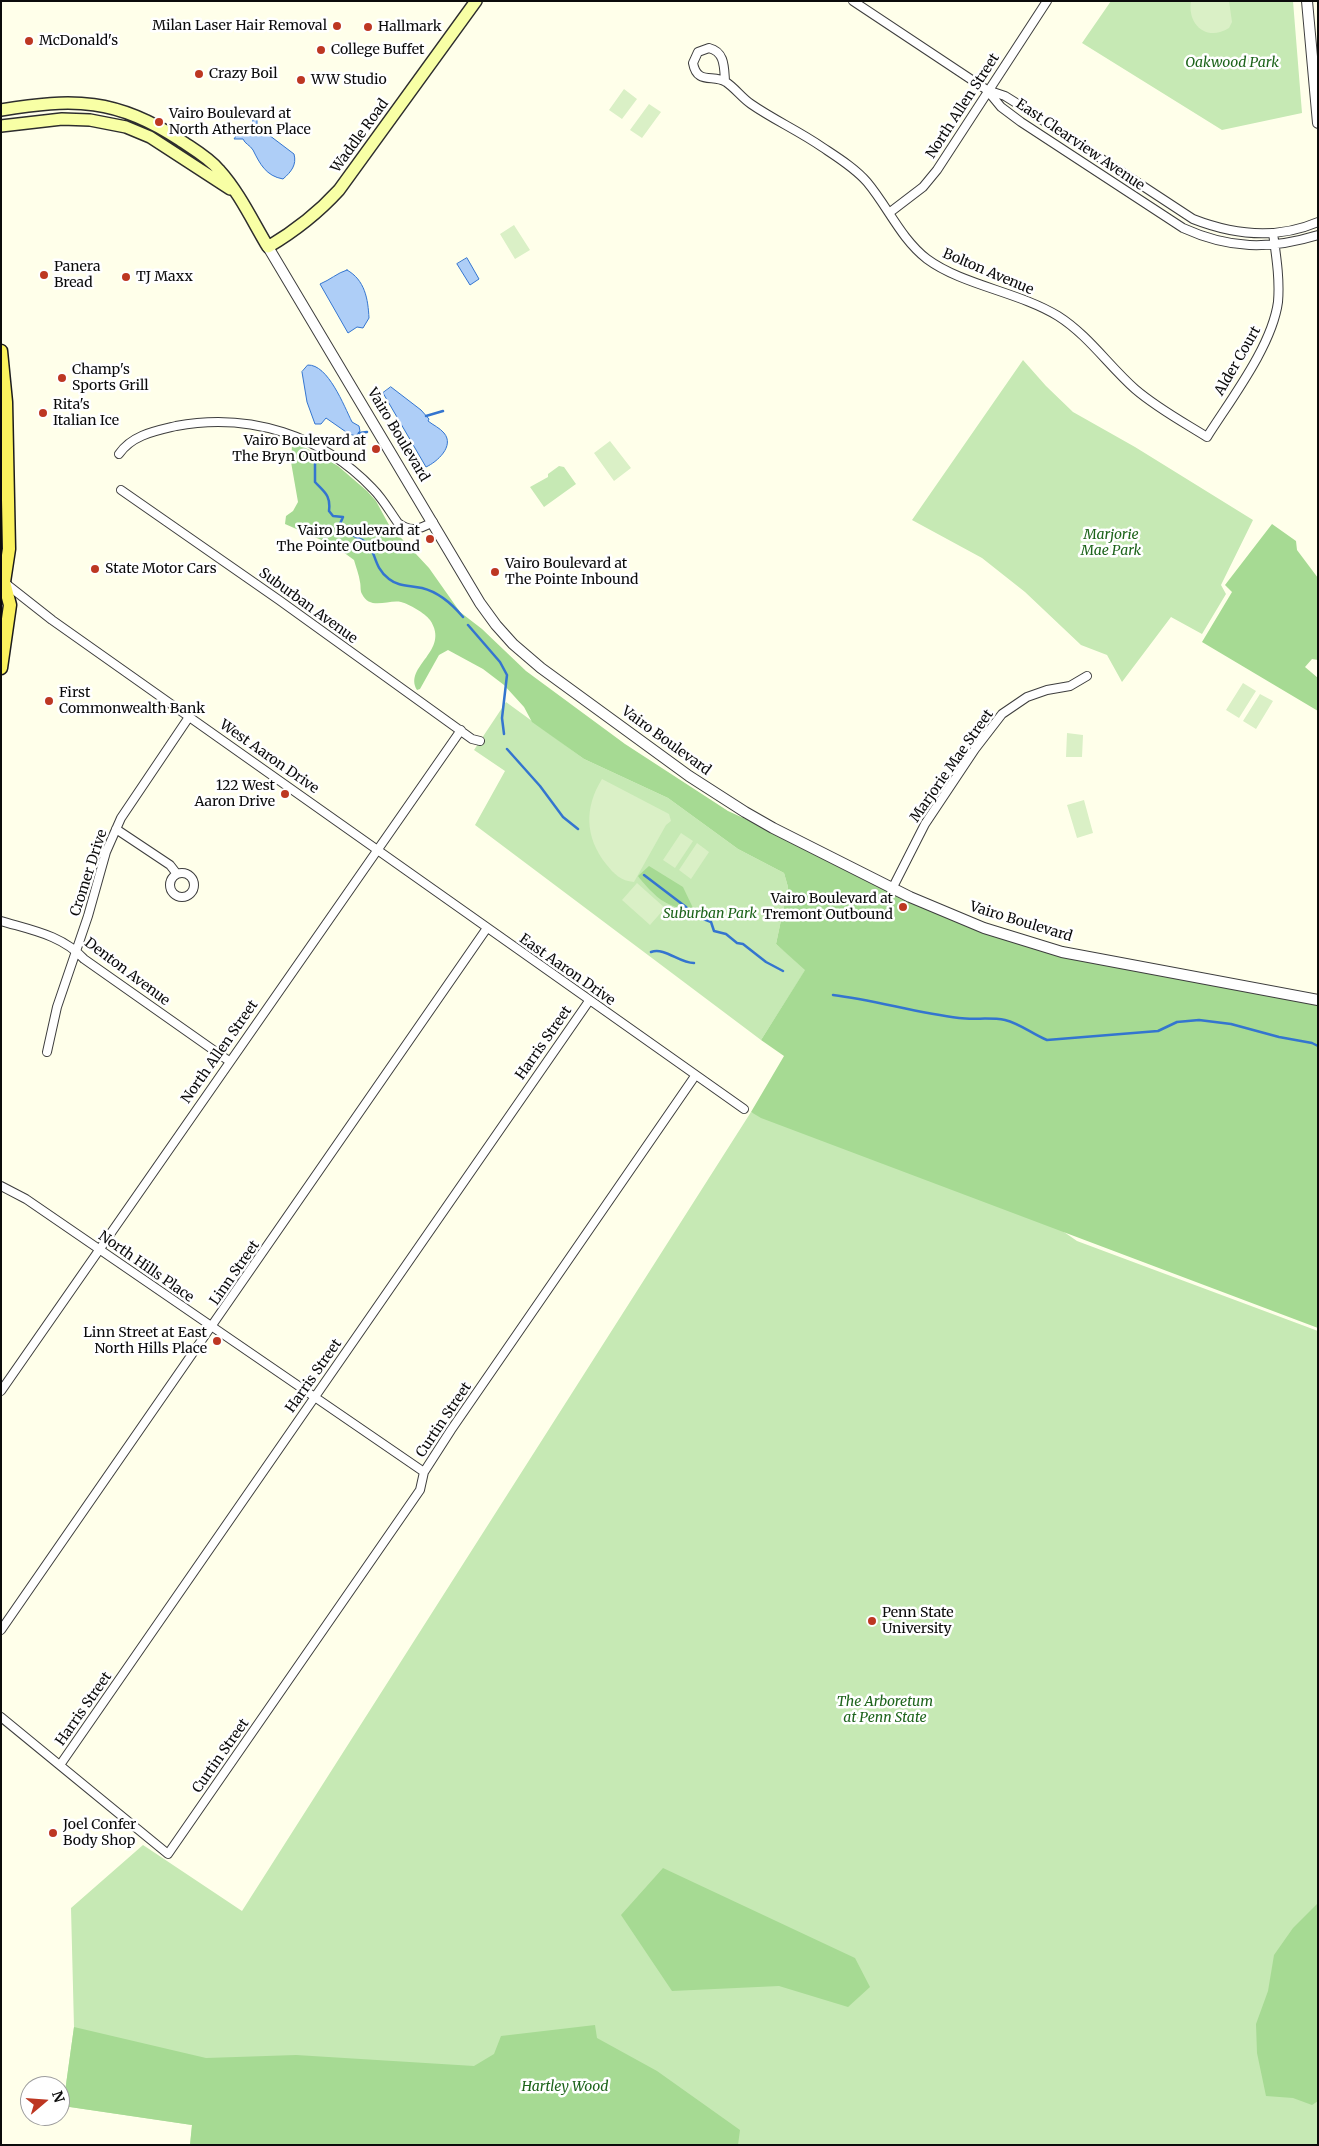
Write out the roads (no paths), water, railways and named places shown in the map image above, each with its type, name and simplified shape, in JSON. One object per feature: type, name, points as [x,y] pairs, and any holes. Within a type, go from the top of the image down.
[{"type":"main road","name":"Waddle Road","points":[[268,247],[292,233],[312,217],[339,190],[476,1]]},
{"type":"main road","name":"Vairo Boulevard","points":[[1,110],[62,102],[99,105],[134,114],[167,131],[213,163],[234,192],[268,247]]},
{"type":"main road","name":"Vairo Boulevard","points":[[1,126],[62,119],[90,120],[126,127],[150,137],[234,192]]},
{"type":"main road","points":[[1,351],[6,402],[9,549],[2,583],[10,605],[1,668]]},
{"type":"street","points":[[853,1],[988,90]]},
{"type":"street","name":"North Allen Street","points":[[889,213],[923,188],[937,170],[1046,1]]},
{"type":"street","points":[[1307,1],[1318,123]]},
{"type":"street","points":[[709,48],[719,53],[722,58],[725,81],[702,77],[698,73],[694,63],[698,52],[709,48]]},
{"type":"street","name":"Bolton Avenue","points":[[725,81],[749,104],[798,130],[856,171],[866,181],[914,247],[928,259],[951,272],[1012,294],[1060,317],[1136,389],[1168,413],[1207,437]]},
{"type":"street","name":"East Clearview Avenue","points":[[988,90],[1005,96],[1193,218],[1218,228],[1237,232],[1284,232],[1318,222]]},
{"type":"street","name":"East Clearview Avenue","points":[[988,90],[1001,107],[1021,122],[1183,228],[1204,238],[1222,243],[1246,246],[1274,245],[1318,235]]},
{"type":"street","name":"Alder Court","points":[[1207,437],[1256,358],[1276,313],[1279,290],[1273,233]]},
{"type":"street","name":"Vairo Boulevard","points":[[268,247],[480,602],[496,625],[513,644],[541,668],[725,800],[773,828],[892,889],[984,928],[1062,952],[1318,1000]]},
{"type":"street","points":[[120,454],[125,446],[140,436],[156,430],[188,424],[231,422],[277,429],[329,452],[359,475],[375,491],[398,524],[403,527],[415,530],[433,522]]},
{"type":"street","name":"Suburban Avenue","points":[[121,490],[480,742]]},
{"type":"street","name":"West Aaron Drive","points":[[2,583],[376,850]]},
{"type":"street","name":"Marjorie Mae Street","points":[[892,889],[925,824],[975,749],[1002,714],[1027,697],[1047,690],[1070,686],[1087,676]]},
{"type":"street","name":"Cromer Drive","points":[[47,1052],[57,1007],[106,852],[116,829],[138,791],[188,717]]},
{"type":"street","name":"North Allen Street","points":[[1,1390],[461,730]]},
{"type":"street","points":[[116,829],[170,865],[177,874]]},
{"type":"street","name":"East Aaron Drive","points":[[376,850],[744,1109]]},
{"type":"street","name":"Denton Avenue","points":[[1,921],[60,940],[229,1061]]},
{"type":"street","name":"Linn Street","points":[[1,1630],[487,928]]},
{"type":"street","name":"Harris Street","points":[[60,1765],[589,1001]]},
{"type":"street","name":"Curtin Street","points":[[60,1765],[168,1854],[420,1490],[424,1472],[695,1076]]},
{"type":"street","name":"North Hills Place","points":[[1,1186],[26,1199],[424,1472]]},
{"type":"street","points":[[1,1717],[60,1765]]},
{"type":"water","points":[[257,119],[257,126],[294,154],[295,162],[293,168],[283,179],[272,175],[264,169],[252,148],[243,139],[234,139],[242,127],[252,124],[253,120]]},
{"type":"water","points":[[467,258],[479,279],[470,285],[457,264]]},
{"type":"water","points":[[347,270],[362,285],[368,304],[369,318],[363,328],[357,327],[348,333],[320,284]]},
{"type":"water","points":[[308,365],[322,371],[329,378],[352,422],[359,426],[360,431],[356,436],[349,434],[326,418],[321,424],[315,424],[307,402],[302,372]]},
{"type":"water","points":[[391,387],[421,410],[429,419],[428,421],[442,431],[447,438],[446,448],[443,453],[426,467],[383,393]]},
{"type":"waterway","points":[[426,416],[443,411]]},
{"type":"waterway","points":[[359,433],[367,432]]},
{"type":"waterway","points":[[315,456],[315,482],[328,497],[329,511],[333,516],[343,517],[339,526],[344,525],[348,532],[370,546],[380,569],[393,582],[422,588],[434,593],[450,604],[463,617]]},
{"type":"waterway","points":[[468,625],[500,662],[507,675],[502,718],[504,734]]},
{"type":"waterway","points":[[507,749],[540,786],[563,817],[578,829]]},
{"type":"waterway","points":[[644,875],[686,907],[691,914],[711,922],[714,931],[726,934],[737,943],[743,944],[766,962],[783,971]]},
{"type":"waterway","points":[[651,952],[667,953],[683,961],[694,963]]},
{"type":"waterway","points":[[833,995],[943,1016],[965,1019],[1005,1020],[1047,1040],[1158,1031],[1177,1022],[1199,1020],[1231,1024],[1318,1046]]},
{"type":"place","name":"Milan Laser Hair Removal","points":[[337,26]]},
{"type":"place","name":"Hallmark","points":[[368,27]]},
{"type":"place","name":"McDonald's","points":[[29,41]]},
{"type":"place","name":"College Buffet","points":[[321,50]]},
{"type":"place","name":"Crazy Boil","points":[[199,74]]},
{"type":"place","name":"WW Studio","points":[[301,80]]},
{"type":"place","name":"Vairo Boulevard at North Atherton Place","points":[[159,122]]},
{"type":"place","name":"Panera Bread","points":[[44,275]]},
{"type":"place","name":"TJ Maxx","points":[[126,277]]},
{"type":"place","name":"Champ's Sports Grill","points":[[62,378]]},
{"type":"place","name":"Rita's Italian Ice","points":[[43,413]]},
{"type":"place","name":"Vairo Boulevard at The Bryn Outbound","points":[[376,449]]},
{"type":"place","name":"Vairo Boulevard at The Pointe Outbound","points":[[430,539]]},
{"type":"place","name":"State Motor Cars","points":[[95,569]]},
{"type":"place","name":"Vairo Boulevard at The Pointe Inbound","points":[[495,572]]},
{"type":"place","name":"First Commonwealth Bank","points":[[49,701]]},
{"type":"place","name":"122 West Aaron Drive","points":[[285,794]]},
{"type":"place","name":"Vairo Boulevard at Tremont Outbound","points":[[903,907]]},
{"type":"place","name":"Linn Street at East North Hills Place","points":[[217,1341]]},
{"type":"place","name":"Penn State University","points":[[872,1621]]},
{"type":"place","name":"Joel Confer Body Shop","points":[[53,1833]]},
{"type":"park label","name":"Oakwood Park","points":[[1232,63]]},
{"type":"park label","name":"Marjorie Mae Park","points":[[1111,544]]},
{"type":"park label","name":"Suburban Park","points":[[710,914]]},
{"type":"park label","name":"The Arboretum at Penn State","points":[[885,1710]]},
{"type":"park label","name":"Hartley Wood","points":[[565,2087]]}]
